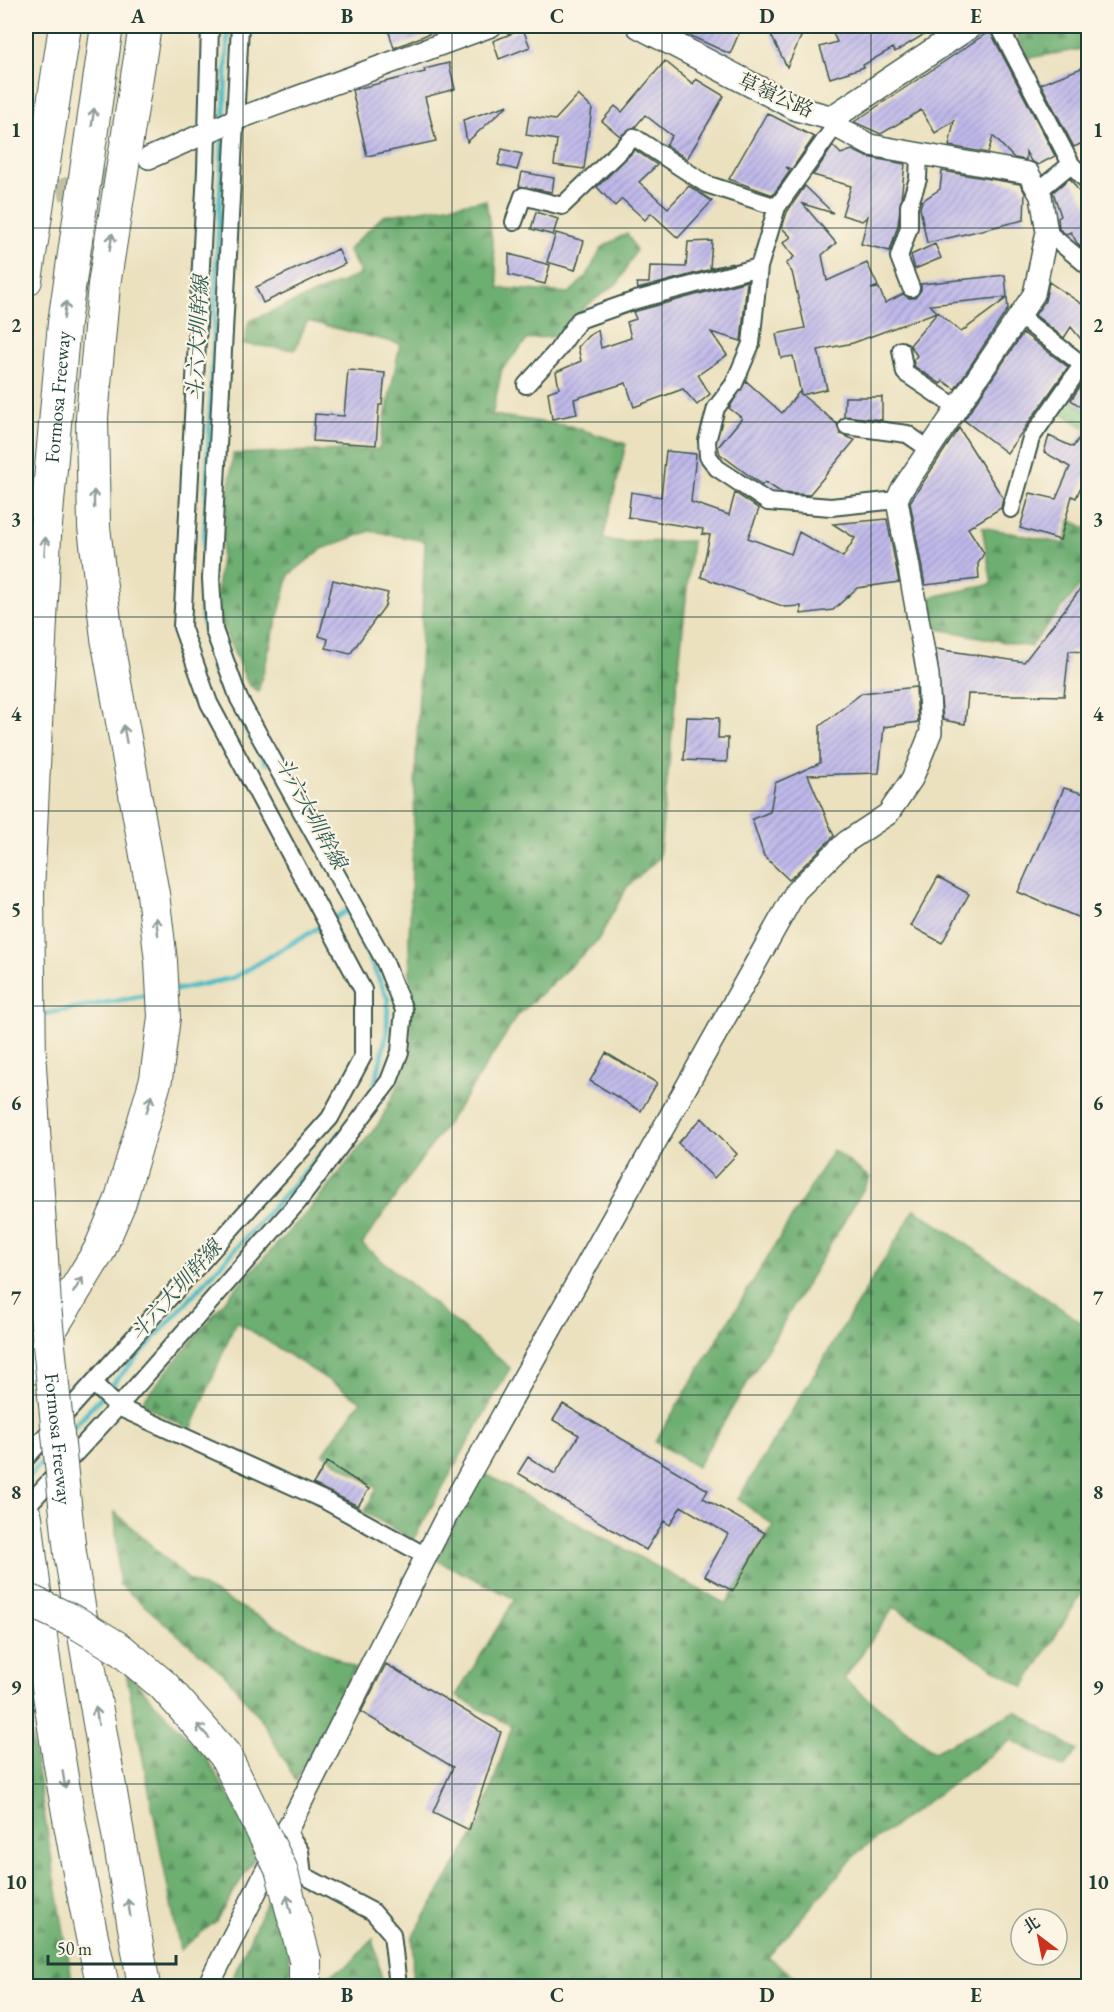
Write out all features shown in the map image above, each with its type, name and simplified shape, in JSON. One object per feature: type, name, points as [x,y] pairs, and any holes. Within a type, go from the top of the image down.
[{"type":"highway","points":[[26,280],[65,26]]},
{"type":"highway","name":"Formosa Freeway","points":[[107,26],[64,323],[45,536],[28,892],[30,1066],[45,1306],[70,1553],[144,1986]]},
{"type":"highway","points":[[26,1370],[99,1251],[120,1202],[156,1079],[163,992],[153,894],[107,638],[94,527],[92,417],[104,285],[145,26]]},
{"type":"highway","points":[[26,1517],[32,1609],[84,1908],[103,1986]]},
{"type":"highway","points":[[32,1609],[77,1623],[120,1649],[164,1686],[225,1755],[281,1869],[305,1973]]},
{"type":"main road","name":"草嶺公路","points":[[639,26],[798,109],[834,122],[970,26]]},
{"type":"street","points":[[26,1458],[330,1118],[363,1056],[363,990],[209,703],[182,627],[206,170],[210,26]]},
{"type":"street","points":[[26,1507],[118,1407],[298,1202],[389,1081],[400,1053],[404,1010],[384,960],[239,699],[214,630],[210,579],[237,119],[240,26]]},
{"type":"street","points":[[149,158],[237,119],[491,26]]},
{"type":"street","points":[[999,26],[1071,164],[1089,182]]},
{"type":"street","points":[[210,1982],[426,1556],[796,891],[846,843],[888,814],[912,779],[931,732],[928,675],[897,500],[1034,294],[1047,232],[1038,191],[1028,173],[870,145],[834,122],[777,207],[759,267],[751,344],[734,384],[716,408],[707,441],[708,456],[717,468],[768,502],[831,507],[897,500]]},
{"type":"street","points":[[514,222],[523,196],[562,206],[634,137],[706,184],[777,207]]},
{"type":"street","points":[[911,288],[899,257],[909,227],[909,206],[918,179],[919,154]]},
{"type":"street","points":[[1038,191],[1071,164]]},
{"type":"street","points":[[1047,232],[1089,266]]},
{"type":"street","points":[[526,386],[557,351],[579,320],[636,300],[759,267]]},
{"type":"street","points":[[1011,509],[1031,438],[1085,367],[1019,316]]},
{"type":"street","points":[[901,350],[905,373],[957,408]]},
{"type":"street","points":[[847,426],[907,434],[929,449]]},
{"type":"street","points":[[93,1383],[118,1407],[326,1501],[426,1556]]},
{"type":"street","points":[[287,1831],[300,1851],[303,1875],[373,1912],[392,1934],[398,1986]]},
{"type":"green space","points":[[1012,26],[1088,26],[1088,48],[1029,58]]},
{"type":"green space","points":[[486,200],[499,288],[569,293],[587,276],[601,248],[627,233],[636,250],[619,282],[586,306],[558,336],[528,339],[502,369],[492,415],[570,426],[626,444],[603,539],[624,542],[692,541],[659,858],[627,887],[598,940],[518,1015],[469,1092],[362,1244],[510,1368],[413,1540],[364,1512],[377,1488],[323,1454],[361,1401],[236,1321],[191,1430],[141,1403],[232,1292],[311,1208],[380,1122],[412,1055],[409,940],[425,541],[370,531],[322,549],[289,575],[258,692],[248,684],[215,609],[233,454],[379,449],[400,344],[307,321],[295,350],[244,344],[249,321],[361,274],[348,250],[383,216]]},
{"type":"green space","points":[[1069,399],[1086,410],[1088,407],[1088,430],[1061,412]]},
{"type":"green space","points":[[1070,520],[1088,529],[1088,576],[1030,647],[934,628],[931,597],[992,584],[982,527],[1065,544]]},
{"type":"green space","points":[[833,1150],[870,1178],[697,1467],[655,1442]]},
{"type":"green space","points":[[915,1209],[1088,1327],[1088,1583],[1024,1687],[894,1607],[844,1679],[934,1752],[1016,1711],[1077,1750],[1064,1768],[1012,1740],[857,1853],[768,1957],[807,1986],[412,1986],[413,1936],[479,1826],[512,1726],[456,1696],[515,1599],[436,1560],[482,1472],[726,1604],[773,1525],[738,1499]]},
{"type":"green space","points":[[115,1512],[188,1579],[355,1668],[296,1781],[263,1722],[225,1675],[119,1584]]},
{"type":"green space","points":[[126,1672],[207,1759],[236,1808],[258,1852],[216,1921],[180,1950]]},
{"type":"green space","points":[[26,1705],[73,1986],[26,1986]]},
{"type":"green space","points":[[274,1884],[288,1932],[291,1986],[229,1986]]},
{"type":"green space","points":[[373,1938],[383,1986],[319,1986],[319,1979],[348,1966]]},
{"type":"building","points":[[387,26],[448,26],[394,48]]},
{"type":"building","points":[[669,26],[742,26],[730,54]]},
{"type":"building","points":[[772,26],[806,26],[787,67],[770,33]]},
{"type":"building","points":[[842,26],[938,26],[895,52],[893,48],[863,65],[864,67],[830,78],[820,47],[837,42],[832,31]]},
{"type":"building","points":[[523,29],[530,47],[499,59],[493,41]]},
{"type":"building","points":[[990,31],[1055,156],[1038,165],[1031,161],[1026,152],[1026,160],[1014,158],[993,136],[988,153],[949,146],[954,121],[935,133],[921,110],[881,134],[854,122]]},
{"type":"building","points":[[665,61],[693,84],[696,79],[724,96],[687,159],[666,145],[672,136],[645,115],[635,127],[620,136],[602,121],[615,106],[622,112]]},
{"type":"building","points":[[449,63],[455,89],[425,97],[436,141],[367,156],[352,90],[425,72],[424,69]]},
{"type":"building","points":[[1089,65],[1089,140],[1074,147],[1041,84]]},
{"type":"building","points":[[578,95],[592,108],[584,169],[554,165],[557,140],[526,135],[529,116],[555,120]]},
{"type":"building","points":[[508,105],[467,142],[463,120]]},
{"type":"building","points":[[767,113],[814,137],[792,169],[786,167],[790,171],[773,195],[729,179]]},
{"type":"building","points":[[833,146],[841,154],[852,150],[867,157],[905,164],[898,225],[890,251],[861,244],[868,216],[862,221],[842,215],[851,186],[813,175]]},
{"type":"building","points":[[502,149],[522,154],[517,170],[498,165]]},
{"type":"building","points":[[635,150],[657,165],[639,182],[668,208],[689,186],[712,201],[678,238],[651,213],[645,220],[622,199],[615,206],[597,187]]},
{"type":"building","points":[[942,171],[1020,184],[1025,193],[1024,220],[927,243],[920,208],[922,201],[940,189]]},
{"type":"building","points":[[522,172],[554,178],[552,192],[519,186]]},
{"type":"building","points":[[1070,178],[1089,207],[1089,253],[1077,243],[1071,232],[1066,234],[1059,229],[1058,218],[1061,216],[1053,192]]},
{"type":"building","points":[[805,186],[833,213],[803,204],[836,243],[822,255],[827,281],[867,263],[878,286],[871,289],[879,288],[885,303],[903,294],[909,298],[915,298],[921,290],[921,284],[1005,275],[1007,297],[930,305],[937,312],[853,343],[818,350],[827,389],[802,395],[837,424],[840,434],[855,440],[809,495],[782,493],[765,482],[762,485],[720,454],[718,447],[742,418],[729,408],[746,381],[782,413],[799,392],[801,394],[793,356],[781,358],[776,334],[805,328],[792,272],[786,264],[794,257],[783,243],[791,237],[782,228],[787,212]]},
{"type":"building","points":[[536,212],[558,219],[553,235],[531,229]]},
{"type":"building","points":[[556,233],[584,241],[575,270],[547,262]]},
{"type":"building","points":[[712,241],[710,268],[733,263],[638,289],[637,283],[649,283],[650,266],[686,267],[688,242]]},
{"type":"building","points":[[935,244],[941,258],[915,269],[911,255]]},
{"type":"building","points":[[338,249],[345,264],[263,303],[256,287]]},
{"type":"building","points":[[509,254],[550,265],[545,284],[509,275]]},
{"type":"building","points":[[747,281],[741,341],[711,332],[727,355],[698,375],[710,394],[697,405],[683,389],[634,407],[626,383],[574,399],[577,414],[552,419],[548,392],[559,388],[556,372],[581,361],[578,347],[588,336],[598,330],[601,348],[631,338],[627,322],[636,319],[633,312]]},
{"type":"building","points":[[1049,282],[1089,309],[1089,349],[1071,327],[1064,338],[1035,315],[1045,301]]},
{"type":"building","points":[[1007,298],[1008,309],[955,389],[943,381],[941,384],[915,367],[913,360],[917,356],[910,345],[938,312],[961,332]]},
{"type":"building","points":[[1023,333],[1068,367],[1007,453],[964,420]]},
{"type":"building","points":[[348,370],[385,373],[382,405],[379,405],[376,445],[313,441],[315,414],[344,416]]},
{"type":"building","points":[[1085,379],[1089,381],[1089,412],[1071,400]]},
{"type":"building","points":[[845,397],[882,397],[882,420],[844,416]]},
{"type":"building","points":[[1089,423],[1089,468],[1076,498],[1072,496],[1060,540],[1020,528],[1030,493],[1056,499],[1070,467],[1044,452],[1049,436],[1073,447]]},
{"type":"building","points":[[959,428],[1003,498],[1001,508],[968,528],[984,553],[978,564],[979,579],[925,585],[910,502]]},
{"type":"building","points":[[666,451],[696,454],[691,502],[729,515],[735,493],[759,509],[748,538],[791,554],[799,532],[843,557],[855,538],[833,524],[887,519],[899,582],[857,588],[833,610],[801,614],[801,606],[785,607],[701,577],[710,535],[702,534],[703,529],[628,517],[631,492],[661,497]]},
{"type":"building","points":[[1089,578],[1086,652],[1069,651],[1064,696],[968,694],[965,724],[943,720],[936,649],[1024,662]]},
{"type":"building","points":[[333,580],[388,593],[385,606],[350,654],[326,648],[328,639],[319,636]]},
{"type":"building","points":[[916,687],[918,722],[884,727],[879,773],[808,775],[834,836],[789,880],[764,856],[752,819],[770,812],[775,783],[820,763],[820,726],[862,693]]},
{"type":"building","points":[[687,717],[719,718],[718,738],[728,738],[727,762],[684,760]]},
{"type":"building","points":[[1064,788],[1089,795],[1089,922],[1018,892]]},
{"type":"building","points":[[938,877],[969,894],[942,943],[911,926]]},
{"type":"building","points":[[606,1053],[657,1083],[641,1111],[590,1081]]},
{"type":"building","points":[[702,1118],[737,1154],[714,1178],[678,1143]]},
{"type":"building","points":[[563,1404],[708,1490],[703,1498],[765,1533],[733,1591],[705,1576],[728,1534],[681,1506],[670,1525],[664,1521],[646,1550],[518,1473],[528,1457],[555,1474],[579,1435],[553,1420]]},
{"type":"building","points":[[327,1462],[369,1489],[358,1506],[313,1484]]},
{"type":"building","points":[[386,1664],[501,1732],[469,1830],[433,1812],[453,1767],[361,1712]]},
{"type":"waterway","name":"斗六大圳幹線","points":[[224,120],[228,26]]},
{"type":"waterway","name":"斗六大圳幹線","points":[[223,132],[201,610],[214,673],[266,764]]},
{"type":"waterway","points":[[171,991],[233,978],[348,910]]},
{"type":"waterway","name":"斗六大圳幹線","points":[[349,914],[388,999],[387,1033],[373,1093]]},
{"type":"waterway","points":[[39,1015],[153,994]]},
{"type":"waterway","name":"斗六大圳幹線","points":[[69,1432],[343,1130]]},
{"type":"waterway","name":"斗六大圳幹線","points":[[26,1480],[49,1454]]},
{"type":"tunnel","points":[[28,201],[132,165]]}]
